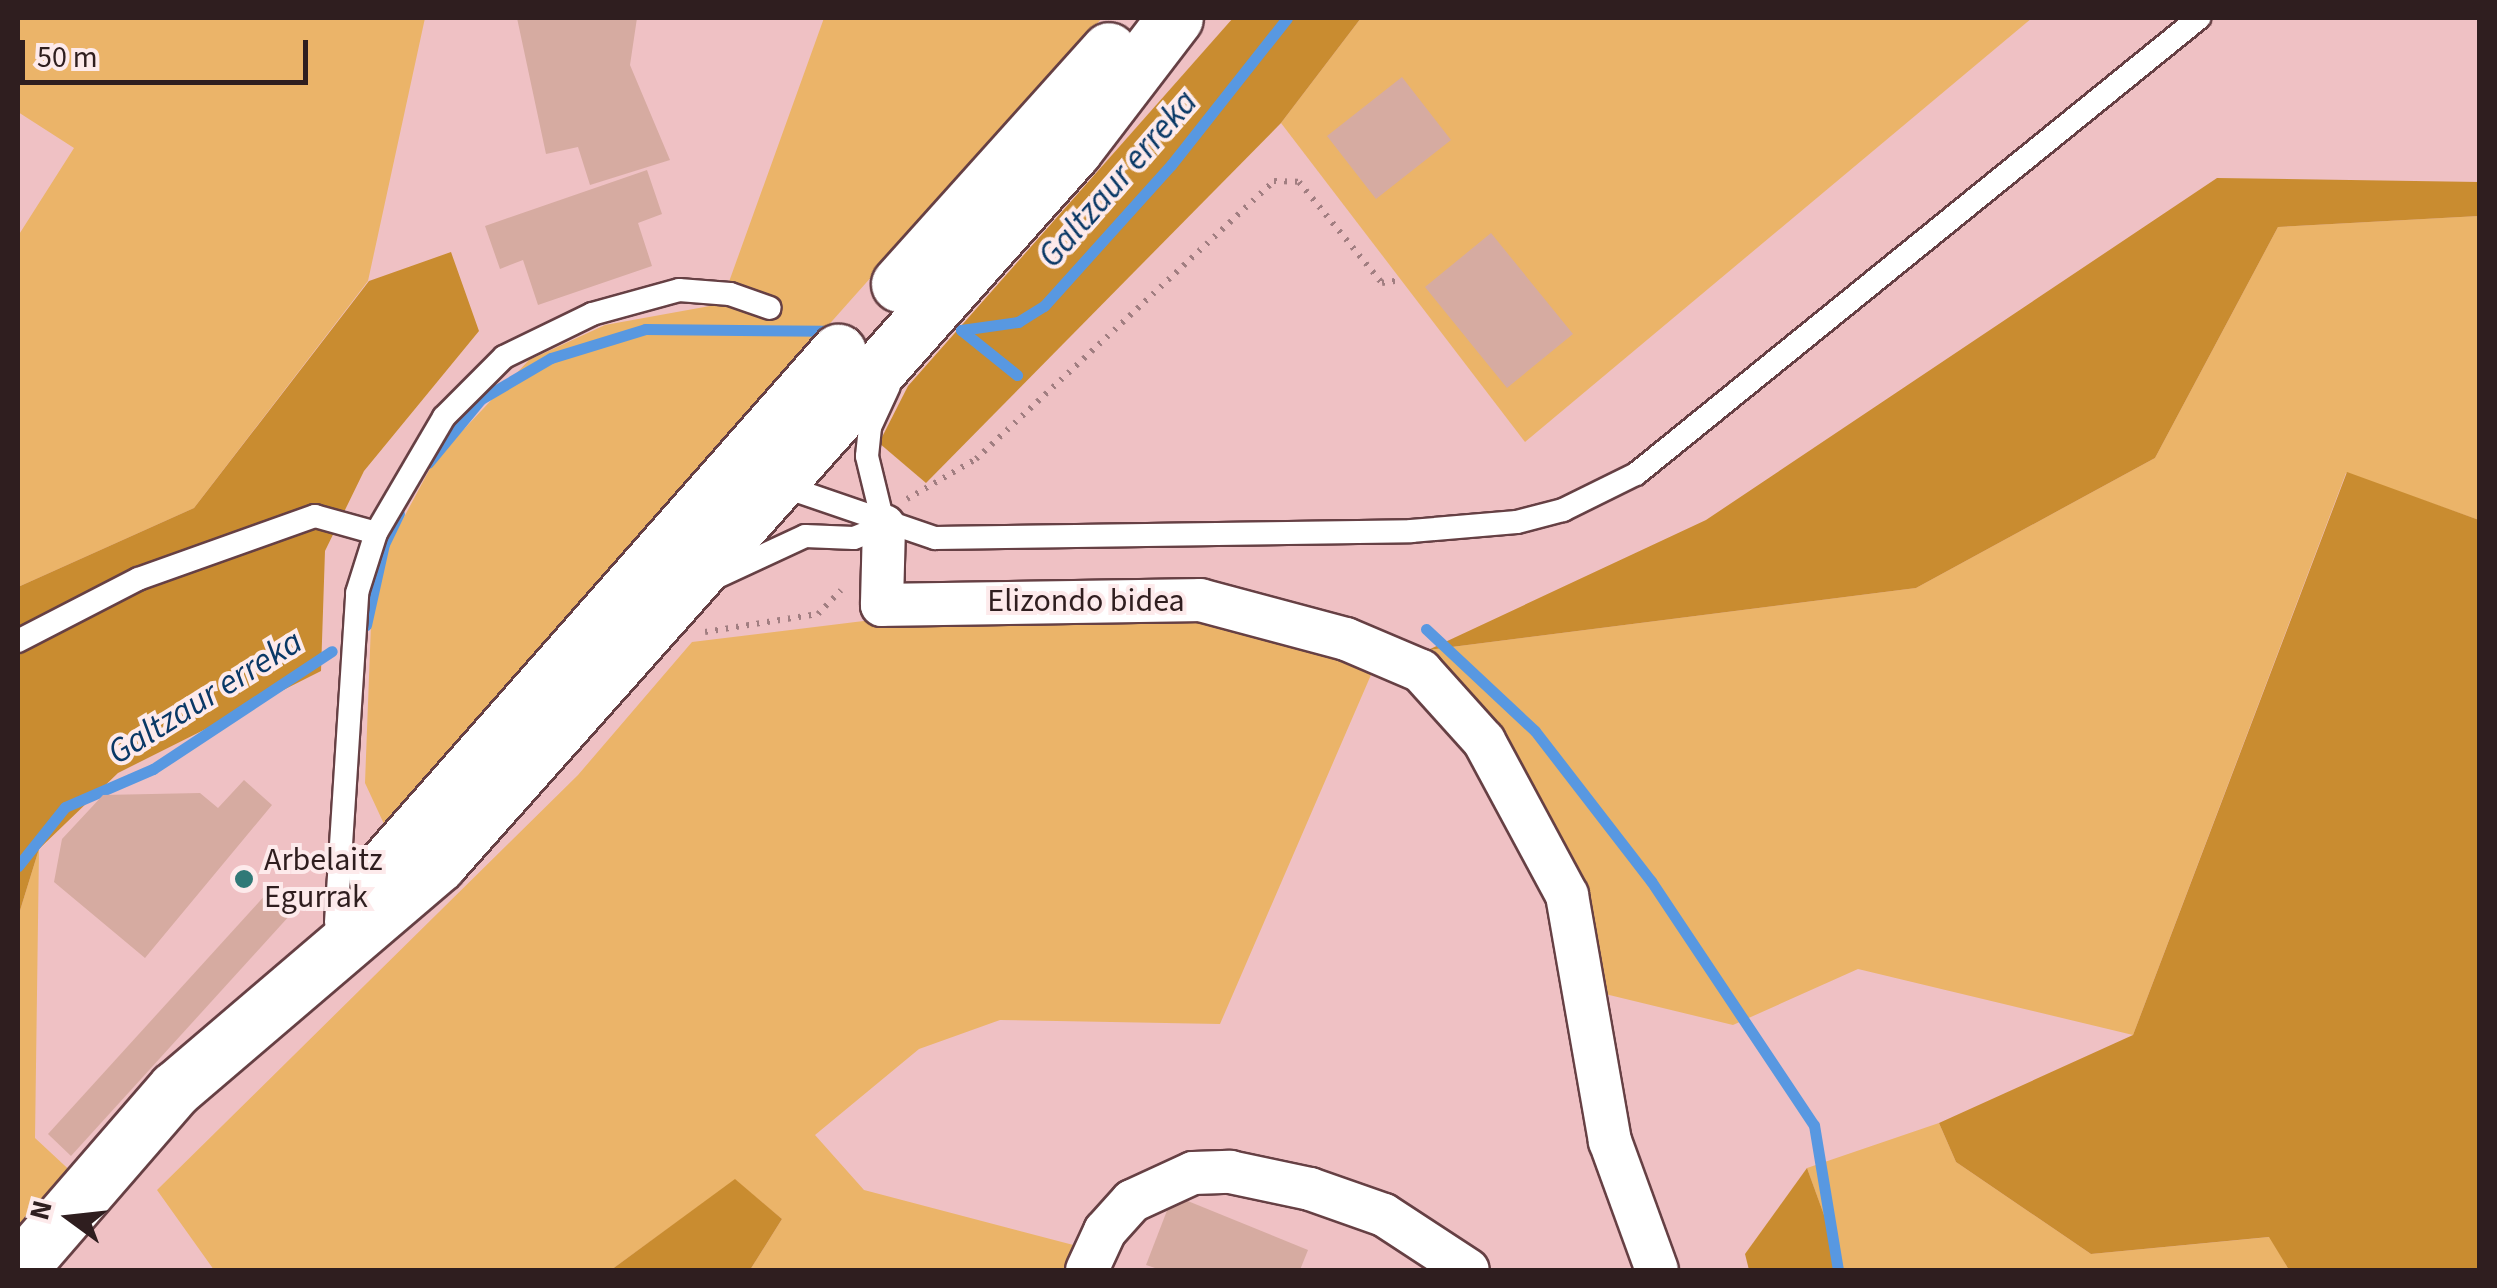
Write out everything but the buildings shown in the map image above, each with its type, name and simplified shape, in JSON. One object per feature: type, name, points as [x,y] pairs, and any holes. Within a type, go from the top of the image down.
[{"type":"main road","points":[[275,998],[336,922],[1138,18]]},
{"type":"main road","points":[[38,1262],[175,1089],[275,998],[333,959],[438,864],[652,624],[765,473],[1074,150],[1175,18]]},
{"type":"street","name":"Elizondo bidea","points":[[897,511],[882,605],[1200,600],[1346,639],[1421,671],[1484,741],[1567,894],[1610,1141],[1658,1270]]},
{"type":"street","points":[[1087,1270],[1105,1230],[1132,1201],[1192,1173],[1230,1172],[1310,1189],[1384,1215],[1468,1270]]},
{"type":"lane","points":[[765,473],[798,488],[897,511],[935,538],[1370,532],[1517,522],[1564,510],[1636,474],[2199,18]]},
{"type":"lane","points":[[897,511],[867,456],[870,428],[887,389],[1039,212],[1074,150]]},
{"type":"lane","points":[[336,922],[347,689],[357,592],[376,532],[444,416],[504,357],[592,314],[679,290],[730,294],[770,308]]},
{"type":"lane","points":[[765,473],[776,504],[805,536]]},
{"type":"lane","points":[[652,624],[750,558],[805,536],[854,538],[897,511]]},
{"type":"lane","points":[[18,641],[138,579],[315,516],[376,532]]},
{"type":"path","points":[[897,511],[976,459],[1274,182],[1299,182],[1382,283],[1401,280]]},
{"type":"shaded area","points":[[18,18],[425,18],[368,281],[194,508],[18,587],[18,236],[74,148],[18,112]]},
{"type":"shaded area","points":[[824,18],[1102,18],[384,824],[365,783],[371,624],[387,549],[434,461],[529,360],[605,325],[721,304]]},
{"type":"shaded area","points":[[1233,18],[1361,18],[1281,123],[926,483],[879,443],[908,386]]},
{"type":"shaded area","points":[[1361,18],[2032,18],[1525,442],[1281,123]]},
{"type":"shaded area","points":[[2217,178],[2479,182],[2479,216],[2278,227],[2155,458],[1916,588],[1428,650],[1706,520]]},
{"type":"shaded area","points":[[2479,216],[2479,520],[2346,473],[2133,1035],[1858,969],[1733,1025],[1601,993],[1483,717],[1428,650],[1916,588],[2155,458],[2278,227]]},
{"type":"shaded area","points":[[451,252],[479,331],[364,471],[325,551],[321,671],[118,773],[39,849],[18,917],[18,587],[194,508],[369,281]]},
{"type":"shaded area","points":[[2347,472],[2479,520],[2479,1270],[2289,1270],[2269,1237],[2091,1254],[1956,1162],[1939,1123],[2133,1035]]},
{"type":"shaded area","points":[[1184,612],[1377,661],[1220,1024],[1000,1020],[919,1049],[815,1135],[864,1190],[1081,1247],[1076,1270],[750,1270],[782,1219],[735,1180],[611,1270],[214,1270],[157,1190],[578,775],[692,642],[888,618]]},
{"type":"shaded area","points":[[39,849],[35,1138],[78,1178],[18,1241],[18,917]]},
{"type":"shaded area","points":[[1939,1123],[1956,1162],[2091,1254],[2270,1237],[2289,1270],[1844,1270],[1807,1168]]},
{"type":"shaded area","points":[[1807,1168],[1844,1270],[1749,1270],[1745,1254]]},
{"type":"shaded area","points":[[735,1179],[782,1219],[750,1270],[611,1270]]},
{"type":"waterway","name":"Galtzaur erreka","points":[[961,330],[1018,322],[1044,306],[1171,165],[1287,18]]},
{"type":"waterway","name":"Galtzaur erreka","points":[[428,463],[481,399],[551,358],[645,329],[823,331]]},
{"type":"waterway","points":[[961,330],[1017,375]]},
{"type":"waterway","name":"Galtzaur erreka","points":[[366,625],[384,544],[399,513]]},
{"type":"waterway","points":[[1426,629],[1535,731],[1651,881],[1814,1125],[1838,1270]]},
{"type":"waterway","name":"Galtzaur erreka","points":[[18,866],[65,807],[153,769],[332,651]]},
{"type":"place","name":"Arbelaitz Egurrak","points":[[244,879]]}]
